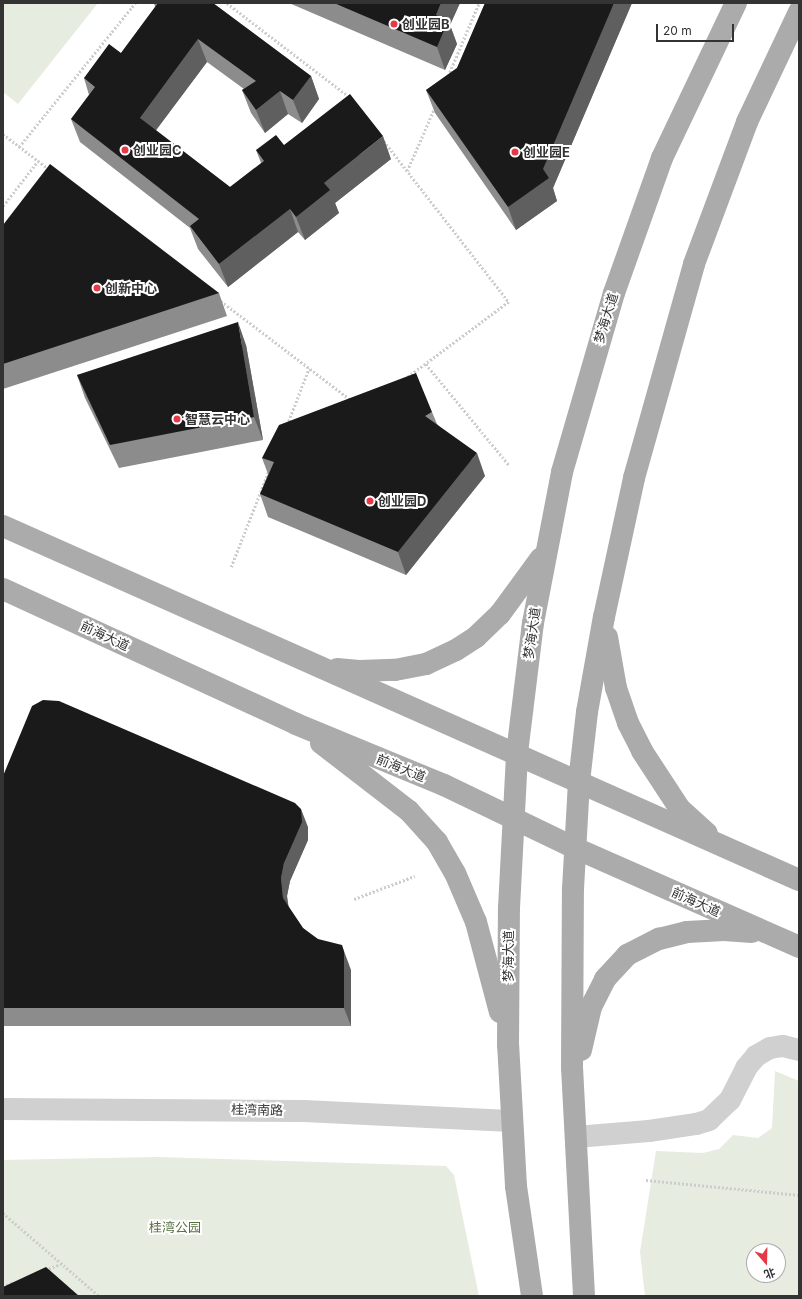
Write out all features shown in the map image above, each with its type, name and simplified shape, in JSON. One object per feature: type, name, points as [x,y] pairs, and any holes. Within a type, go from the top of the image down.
[{"type":"main road","name":"梦海大道","points":[[532,1296],[516,1186],[511,1121],[508,1045],[509,908],[517,753],[533,623],[545,552],[562,472],[587,382],[638,223],[662,158],[736,3]]},
{"type":"main road","points":[[576,1109],[572,1068],[576,848],[579,782],[583,738],[604,617],[634,478],[694,264],[747,122],[799,12]]},
{"type":"main road","points":[[3,526],[316,666],[517,753],[750,860],[799,880]]},
{"type":"main road","points":[[316,666],[359,671],[395,670],[426,664],[456,650],[476,637],[500,614],[545,552]]},
{"type":"main road","name":"前海大道","points":[[3,589],[296,724],[444,785],[576,848],[799,947]]},
{"type":"main road","points":[[604,617],[616,688],[628,723],[658,778],[680,809],[701,830],[750,860]]},
{"type":"main road","points":[[296,724],[409,811],[437,842],[455,873],[476,922],[508,1045]]},
{"type":"main road","points":[[584,1296],[576,1109],[580,1052],[591,1007],[605,979],[627,955],[659,939],[687,932],[724,930],[767,934]]},
{"type":"street","points":[[576,1137],[649,1131],[696,1124],[709,1120],[730,1100],[746,1068],[756,1056],[770,1048],[783,1046],[799,1050]]},
{"type":"street","name":"桂湾南路","points":[[3,1109],[304,1111],[511,1121]]},
{"type":"path","points":[[19,147],[135,3]]},
{"type":"path","points":[[227,3],[355,104]]},
{"type":"path","points":[[445,83],[479,3]]},
{"type":"path","points":[[407,170],[435,105]]},
{"type":"path","points":[[3,134],[50,171]]},
{"type":"path","points":[[379,134],[509,302],[401,382]]},
{"type":"path","points":[[3,206],[38,161]]},
{"type":"path","points":[[214,296],[357,405]]},
{"type":"path","points":[[426,364],[509,465]]},
{"type":"path","points":[[286,427],[309,368]]},
{"type":"path","points":[[231,567],[272,464]]},
{"type":"path","points":[[354,899],[415,876]]},
{"type":"path","points":[[646,1180],[799,1195]]},
{"type":"path","points":[[3,1213],[99,1296]]},
{"type":"path","points":[[41,1271],[62,1264]]},
{"type":"path","points":[[3,1286],[16,1281]]},
{"type":"green space","points":[[3,3],[98,3],[18,104],[3,92]]},
{"type":"green space","points":[[775,1071],[799,1081],[799,1296],[645,1296],[640,1252],[656,1151],[703,1153],[719,1149],[733,1135],[758,1138],[772,1128]]},
{"type":"green space","name":"桂湾公园","points":[[157,1157],[446,1166],[454,1175],[479,1296],[3,1296],[3,1160]]},
{"type":"building","name":"创业园C","points":[[158,3],[213,3],[311,76],[293,100],[280,91],[256,110],[242,90],[256,81],[198,39],[140,118],[230,187],[264,161],[256,150],[276,135],[284,145],[350,94],[383,136],[324,183],[330,190],[296,217],[290,209],[219,264],[190,226],[199,219],[71,119],[95,87],[84,78],[109,44],[121,53]]},
{"type":"building","points":[[334,3],[441,3],[436,15],[448,21],[437,47]]},
{"type":"building","name":"创业园E","points":[[485,3],[614,3],[543,169],[549,178],[508,207],[426,90],[457,68]]},
{"type":"building","name":"创新中心","points":[[50,164],[219,293],[3,364],[3,225]]},
{"type":"building","name":"智慧云中心","points":[[238,322],[254,417],[110,445],[77,375]]},
{"type":"building","name":"创业园D","points":[[416,373],[432,412],[425,416],[477,453],[398,552],[260,494],[274,462],[262,458],[279,425]]},
{"type":"building","points":[[43,700],[59,701],[295,803],[301,809],[302,822],[284,863],[281,878],[283,898],[303,928],[318,939],[342,945],[344,951],[344,1008],[3,1008],[3,776],[32,706]]},
{"type":"building","points":[[46,1267],[79,1296],[3,1296],[3,1287]]},
{"type":"place","name":"创业园B","points":[[394,24]]},
{"type":"place","name":"创业园C","points":[[125,150]]},
{"type":"place","name":"创业园E","points":[[515,152]]},
{"type":"place","name":"创新中心","points":[[97,288]]},
{"type":"place","name":"智慧云中心","points":[[177,419]]},
{"type":"place","name":"创业园D","points":[[370,501]]}]
